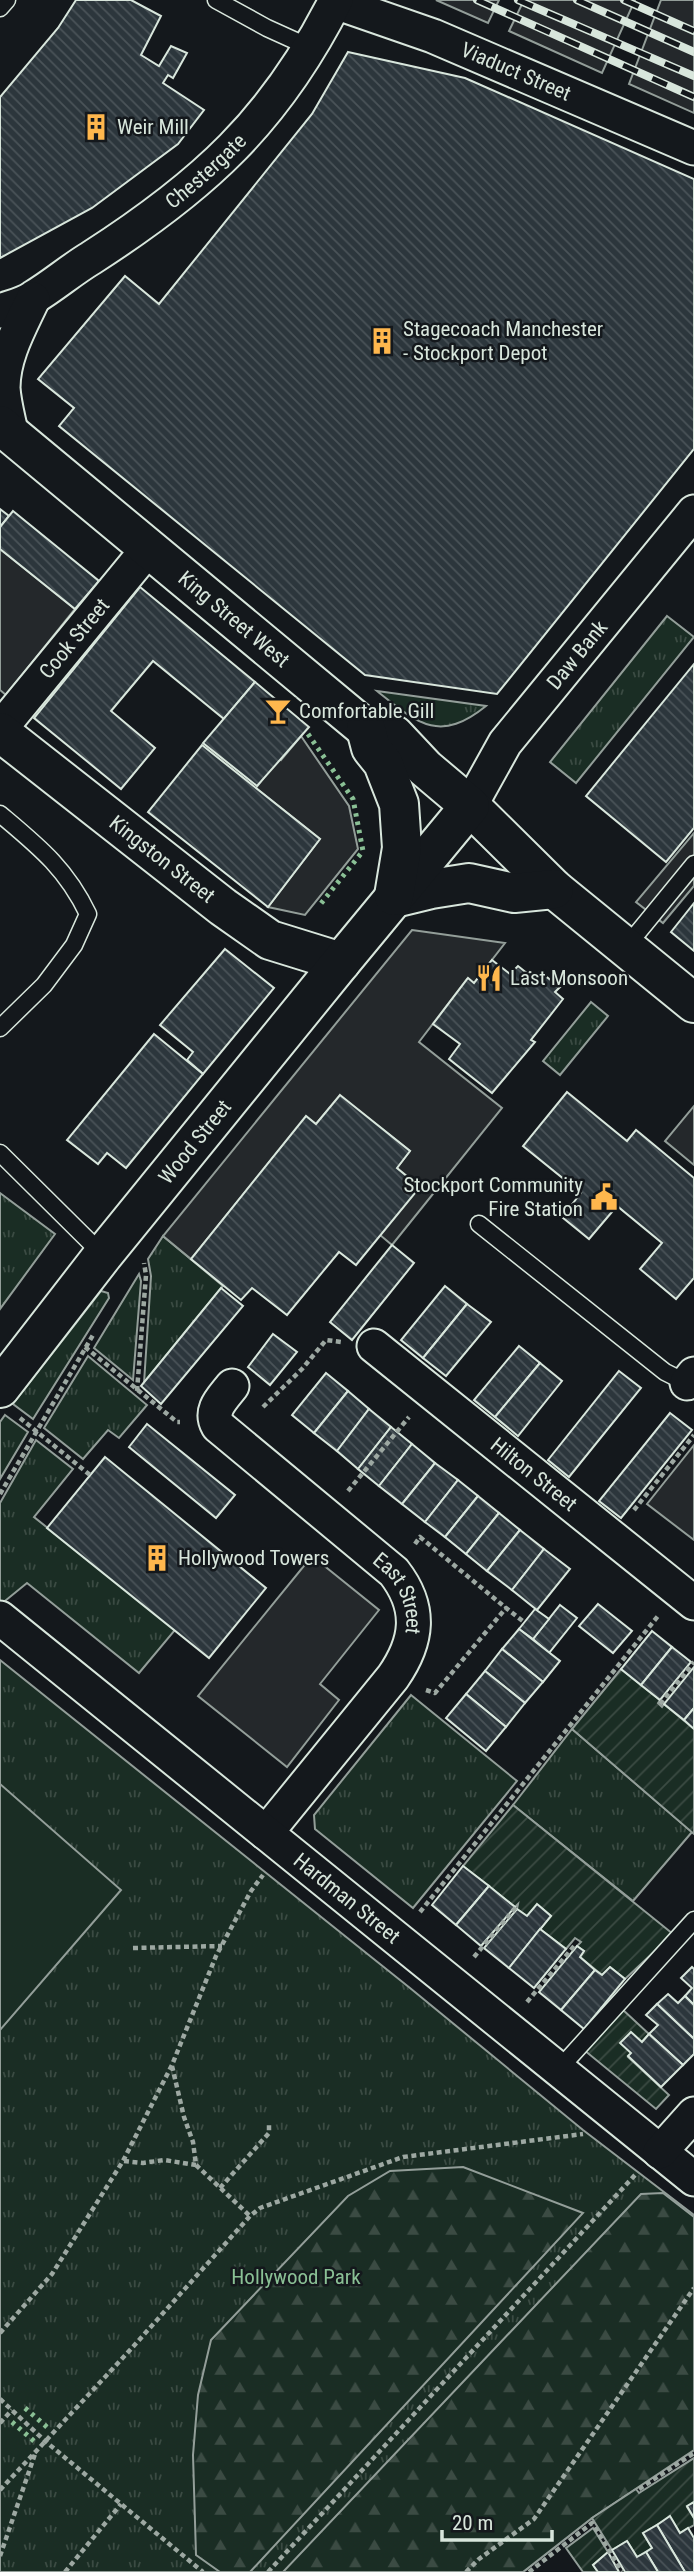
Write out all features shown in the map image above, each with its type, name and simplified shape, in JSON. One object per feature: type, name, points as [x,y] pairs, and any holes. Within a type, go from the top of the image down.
[{"type":"main road","name":"King Street West","points":[[4,431],[366,729],[394,735],[425,768],[470,806],[554,889],[694,1003]]},
{"type":"main road","points":[[366,729],[371,748],[383,763],[399,804],[402,848],[394,898]]},
{"type":"main road","name":"Kingston Street","points":[[0,730],[223,907],[270,940],[341,962]]},
{"type":"main road","points":[[394,898],[470,806]]},
{"type":"main road","points":[[394,898],[431,888],[469,883],[514,893],[554,889]]},
{"type":"main road","name":"Wood Street","points":[[9,1402],[110,1248],[394,898]]},
{"type":"street","name":"Chestergate","points":[[0,311],[33,299],[60,278],[138,228],[215,167],[270,108],[335,1]]},
{"type":"street","name":"Viaduct Street","points":[[335,1],[433,36],[694,148]]},
{"type":"street","name":"Chestergate","points":[[4,431],[3,388],[6,363],[11,345],[33,299]]},
{"type":"street","name":"Daw Bank","points":[[470,806],[505,743],[694,512]]},
{"type":"street","name":"Cook Street","points":[[0,730],[148,549]]},
{"type":"street","name":"Hilton Street","points":[[374,1346],[686,1597]]},
{"type":"street","points":[[225,1429],[217,1405],[232,1386]]},
{"type":"street","name":"East Street","points":[[225,1429],[394,1572],[411,1601],[414,1622],[410,1645],[403,1662],[274,1840]]},
{"type":"street","name":"Hardman Street","points":[[0,1618],[694,2179]]},
{"type":"street","points":[[660,2152],[694,2114]]},
{"type":"lane","points":[[0,8],[7,0]]},
{"type":"lane","points":[[216,0],[309,47]]},
{"type":"lane","points":[[0,814],[45,852],[75,887],[88,914],[74,945],[44,985],[0,1028]]},
{"type":"lane","points":[[626,947],[694,864]]},
{"type":"lane","points":[[0,1153],[110,1248]]},
{"type":"lane","points":[[479,1224],[666,1372],[690,1378]]},
{"type":"lane","points":[[559,2069],[694,1920]]},
{"type":"path","points":[[110,1248],[144,1262],[146,1275],[137,1391]]},
{"type":"path","points":[[0,1494],[99,1325]]},
{"type":"path","points":[[85,1347],[177,1422],[225,1429],[272,1395],[302,1368],[326,1340],[374,1346]]},
{"type":"path","points":[[328,1516],[430,1391]]},
{"type":"path","points":[[9,1402],[36,1431],[90,1475]]},
{"type":"path","points":[[612,1538],[694,1435]]},
{"type":"path","points":[[420,1551],[413,1545],[420,1537],[524,1622]]},
{"type":"path","points":[[398,1940],[686,1597]]},
{"type":"path","points":[[393,1677],[435,1693],[506,1608]]},
{"type":"path","points":[[660,1704],[694,1662]]},
{"type":"path","points":[[0,2333],[52,2274],[123,2161],[172,2065],[222,1946],[274,1840]]},
{"type":"path","points":[[452,1983],[516,1907]]},
{"type":"path","points":[[507,2028],[575,1945]]},
{"type":"path","points":[[133,1948],[222,1946]]},
{"type":"path","points":[[172,2065],[184,2118],[193,2142],[196,2165]]},
{"type":"path","points":[[0,2490],[260,2208],[403,2157],[601,2132],[615,2116]]},
{"type":"path","points":[[220,2188],[269,2133],[269,2122]]},
{"type":"path","points":[[268,2572],[636,2173],[660,2152]]},
{"type":"path","points":[[123,2161],[143,2163],[164,2160],[196,2165],[250,2216]]},
{"type":"path","points":[[466,2572],[479,2559],[534,2519],[694,2288]]},
{"type":"path","points":[[0,2399],[45,2441],[203,2572]]},
{"type":"path","points":[[0,2423],[12,2410]]},
{"type":"path","points":[[0,2556],[37,2450]]},
{"type":"path","points":[[639,2490],[694,2454]]},
{"type":"path","points":[[65,2572],[121,2504]]},
{"type":"path","points":[[528,2572],[592,2524],[622,2572]]},
{"type":"green space","points":[[667,616],[694,637],[576,783],[550,762]]},
{"type":"green space","points":[[377,691],[486,706],[455,724],[429,725],[404,712]]},
{"type":"green space","points":[[591,1002],[608,1016],[560,1075],[543,1061]]},
{"type":"green space","points":[[0,1193],[55,1234],[0,1309]]},
{"type":"green space","points":[[163,1236],[223,1286],[144,1383],[151,1276],[148,1259]]},
{"type":"green space","points":[[139,1274],[141,1281],[133,1380],[94,1348]]},
{"type":"green space","points":[[101,1291],[108,1293],[109,1298],[33,1419],[13,1404]]},
{"type":"green space","points":[[88,1356],[147,1405],[119,1438],[108,1430],[83,1459],[44,1428]]},
{"type":"green space","points":[[5,1415],[28,1432],[0,1479],[0,1422]]},
{"type":"green space","points":[[36,1440],[73,1469],[34,1517],[175,1630],[139,1673],[27,1583],[0,1605],[0,1503]]},
{"type":"green space","name":"Hollywood Park","points":[[0,1660],[583,2130],[694,2215],[694,2450],[592,2518],[523,2572],[0,2572]]},
{"type":"green space","points":[[621,1669],[660,1700],[658,1703],[662,1707],[664,1704],[694,1729],[694,1834],[572,1729]]},
{"type":"green space","points":[[411,1695],[517,1781],[413,1908],[315,1829],[314,1815]]},
{"type":"green space","points":[[572,1729],[692,1832],[633,1901],[513,1805]]},
{"type":"green space","points":[[0,1784],[121,1890],[0,2030]]},
{"type":"green space","points":[[513,1805],[673,1934],[625,1979],[610,1967],[602,1975],[580,1957],[584,1951],[577,1946],[581,1942],[575,1938],[566,1949],[540,1929],[551,1916],[538,1905],[527,1916],[517,1909],[518,1904],[515,1907],[463,1866]]},
{"type":"green space","points":[[622,2009],[649,2034],[628,2057],[669,2095],[656,2109],[584,2050]]},
{"type":"green space","points":[[463,2167],[583,2213],[250,2572],[220,2572],[196,2555],[193,2455],[198,2395],[211,2340],[348,2196],[390,2171]]},
{"type":"green space","points":[[663,2193],[694,2217],[694,2450],[592,2518],[523,2572],[283,2572],[641,2194]]},
{"type":"green space","points":[[694,2458],[694,2502],[687,2507],[694,2518],[694,2525],[680,2533],[670,2517],[643,2533],[652,2548],[637,2557],[627,2541],[612,2550],[592,2518],[636,2489],[639,2493]]},
{"type":"green space","points":[[593,2528],[608,2552],[593,2565],[598,2572],[583,2572],[566,2548]]},
{"type":"shaded area","points":[[436,0],[499,0],[488,23]]},
{"type":"shaded area","points":[[524,0],[635,0],[602,73],[509,31]]},
{"type":"shaded area","points":[[661,0],[694,0],[694,113],[629,84]]},
{"type":"shaded area","points":[[0,549],[75,609],[6,695],[0,690]]},
{"type":"shaded area","points":[[301,736],[349,806],[358,849],[305,915],[268,907],[320,839],[256,788],[279,758],[281,760]]},
{"type":"shaded area","points":[[694,833],[694,886],[663,923],[636,902]]},
{"type":"shaded area","points":[[412,930],[505,943],[474,983],[467,979],[419,1042],[502,1108],[392,1245],[380,1235],[397,1168],[410,1151],[340,1096],[316,1124],[306,1117],[191,1259],[163,1236]]},
{"type":"shaded area","points":[[694,1106],[694,1165],[665,1141]]},
{"type":"shaded area","points":[[694,1445],[694,1540],[647,1504]]},
{"type":"shaded area","points":[[312,1556],[379,1610],[320,1684],[339,1700],[287,1767],[198,1696]]},
{"type":"building","name":"Weir Mill","points":[[76,0],[131,0],[161,16],[141,55],[159,66],[171,46],[187,53],[173,78],[168,75],[163,83],[204,110],[178,144],[92,208],[0,258],[0,97],[58,28]]},
{"type":"building","name":"Stagecoach Manchester - Stockport Depot","points":[[348,52],[465,78],[694,179],[694,449],[497,694],[365,675],[59,426],[74,408],[38,379],[125,276],[159,304],[312,114]]},
{"type":"building","points":[[0,509],[9,516],[0,527]]},
{"type":"building","points":[[13,511],[99,581],[75,609],[0,549],[0,527]]},
{"type":"building","points":[[140,587],[255,682],[224,719],[153,661],[111,711],[155,748],[121,789],[34,718]]},
{"type":"building","points":[[694,664],[694,828],[666,862],[586,796]]},
{"type":"building","points":[[255,682],[309,727],[257,786],[203,743]]},
{"type":"building","points":[[202,745],[320,839],[268,907],[148,812]]},
{"type":"building","points":[[694,903],[694,951],[671,932]]},
{"type":"building","points":[[225,949],[274,988],[203,1074],[187,1060],[193,1052],[160,1025]]},
{"type":"building","points":[[492,960],[510,974],[518,966],[528,974],[530,972],[537,976],[540,972],[560,987],[555,992],[563,999],[531,1040],[535,1042],[492,1093],[449,1059],[460,1044],[433,1024],[468,978],[474,983]]},
{"type":"building","points":[[154,1034],[203,1074],[126,1168],[107,1153],[98,1164],[67,1140]]},
{"type":"building","points":[[567,1092],[627,1141],[636,1130],[694,1178],[694,1278],[676,1299],[640,1269],[662,1243],[617,1206],[589,1239],[562,1217],[581,1193],[523,1146]]},
{"type":"building","points":[[340,1095],[410,1151],[397,1168],[420,1187],[356,1265],[339,1252],[287,1315],[252,1288],[241,1300],[191,1259],[306,1116],[316,1124]]},
{"type":"building","points":[[392,1245],[414,1263],[352,1340],[330,1322]]},
{"type":"building","points":[[445,1286],[467,1304],[423,1358],[401,1340]]},
{"type":"building","points":[[221,1288],[243,1306],[161,1404],[141,1386]]},
{"type":"building","points":[[467,1304],[491,1322],[446,1376],[423,1358]]},
{"type":"building","points":[[273,1334],[297,1352],[270,1385],[248,1367]]},
{"type":"building","points":[[519,1346],[540,1363],[495,1417],[474,1400]]},
{"type":"building","points":[[540,1363],[562,1381],[518,1436],[495,1417]]},
{"type":"building","points":[[619,1371],[641,1388],[569,1477],[548,1460]]},
{"type":"building","points":[[326,1373],[348,1391],[314,1433],[292,1415]]},
{"type":"building","points":[[348,1391],[369,1409],[337,1451],[314,1433]]},
{"type":"building","points":[[369,1409],[391,1427],[358,1469],[337,1451]]},
{"type":"building","points":[[670,1413],[692,1430],[621,1518],[599,1501]]},
{"type":"building","points":[[147,1424],[235,1495],[216,1518],[129,1447]]},
{"type":"building","points":[[391,1427],[412,1444],[379,1486],[358,1469]]},
{"type":"building","points":[[412,1444],[435,1463],[402,1504],[379,1486]]},
{"type":"building","name":"Hollywood Towers","points":[[105,1457],[266,1588],[209,1658],[47,1528]]},
{"type":"building","points":[[435,1463],[458,1480],[425,1522],[402,1504]]},
{"type":"building","points":[[458,1480],[478,1496],[445,1537],[425,1522]]},
{"type":"building","points":[[478,1496],[499,1513],[466,1554],[445,1537]]},
{"type":"building","points":[[499,1513],[520,1530],[487,1571],[466,1554]]},
{"type":"building","points":[[520,1530],[544,1549],[512,1590],[487,1571]]},
{"type":"building","points":[[544,1549],[570,1569],[537,1610],[512,1590]]},
{"type":"building","points":[[598,1604],[632,1631],[613,1653],[579,1626]]},
{"type":"building","points":[[560,1605],[577,1618],[549,1653],[533,1639]]},
{"type":"building","points":[[535,1609],[549,1619],[533,1639],[519,1629]]},
{"type":"building","points":[[519,1629],[560,1661],[543,1682],[502,1649]]},
{"type":"building","points":[[652,1631],[672,1647],[641,1685],[621,1669]]},
{"type":"building","points":[[672,1647],[691,1662],[660,1700],[641,1685]]},
{"type":"building","points":[[502,1649],[543,1682],[525,1703],[485,1671]]},
{"type":"building","points":[[694,1667],[694,1708],[684,1720],[664,1704]]},
{"type":"building","points":[[485,1671],[525,1703],[506,1727],[466,1694]]},
{"type":"building","points":[[466,1694],[506,1727],[486,1751],[446,1718]]},
{"type":"building","points":[[694,1708],[694,1729],[684,1720]]},
{"type":"building","points":[[463,1866],[489,1886],[456,1925],[432,1905]]},
{"type":"building","points":[[489,1886],[515,1907],[481,1946],[456,1925]]},
{"type":"building","points":[[537,1904],[551,1916],[509,1968],[484,1948],[517,1909],[527,1916]]},
{"type":"building","points":[[540,1929],[566,1949],[534,1988],[509,1968]]},
{"type":"building","points":[[577,1946],[584,1951],[580,1957],[595,1970],[561,2010],[539,1992]]},
{"type":"building","points":[[610,1967],[625,1979],[584,2029],[561,2010],[595,1970],[602,1975]]},
{"type":"building","points":[[692,1967],[694,2005],[685,1996],[692,1988],[681,1978]]},
{"type":"building","points":[[668,1994],[678,2003],[685,1996],[694,2005],[694,2039],[657,2004]]},
{"type":"building","points":[[657,2004],[694,2039],[694,2054],[683,2065],[649,2034],[658,2025],[646,2015]]},
{"type":"building","points":[[631,2032],[642,2042],[649,2034],[683,2065],[661,2087],[628,2056],[631,2053],[620,2043]]},
{"type":"building","points":[[694,2502],[694,2518],[687,2506]]},
{"type":"building","points":[[670,2516],[680,2533],[688,2528],[694,2538],[694,2572],[685,2572],[657,2525]]},
{"type":"building","points":[[657,2525],[685,2572],[658,2572],[646,2552],[652,2548],[643,2533]]},
{"type":"building","points":[[627,2541],[637,2557],[646,2552],[658,2572],[625,2572],[612,2550]]},
{"type":"building","points":[[608,2552],[619,2572],[598,2572],[593,2565]]},
{"type":"railway","points":[[477,0],[694,97]]},
{"type":"railway","points":[[518,0],[694,76]]},
{"type":"railway","points":[[577,0],[694,52]]},
{"type":"railway","points":[[624,0],[694,31]]},
{"type":"hedge","points":[[308,734],[353,799],[363,851],[319,906]]},
{"type":"hedge","points":[[25,2408],[48,2428]]},
{"type":"hedge","points":[[12,2422],[35,2442]]},
{"type":"place","name":"Weir Mill","points":[[96,127]]},
{"type":"place","name":"Stagecoach Manchester - Stockport Depot","points":[[382,341]]},
{"type":"place","name":"Comfortable Gill","points":[[278,711]]},
{"type":"place","name":"Last Monsoon","points":[[489,978]]},
{"type":"place","name":"Stockport Community Fire Station","points":[[604,1197]]},
{"type":"place","name":"Hollywood Towers","points":[[157,1558]]}]
